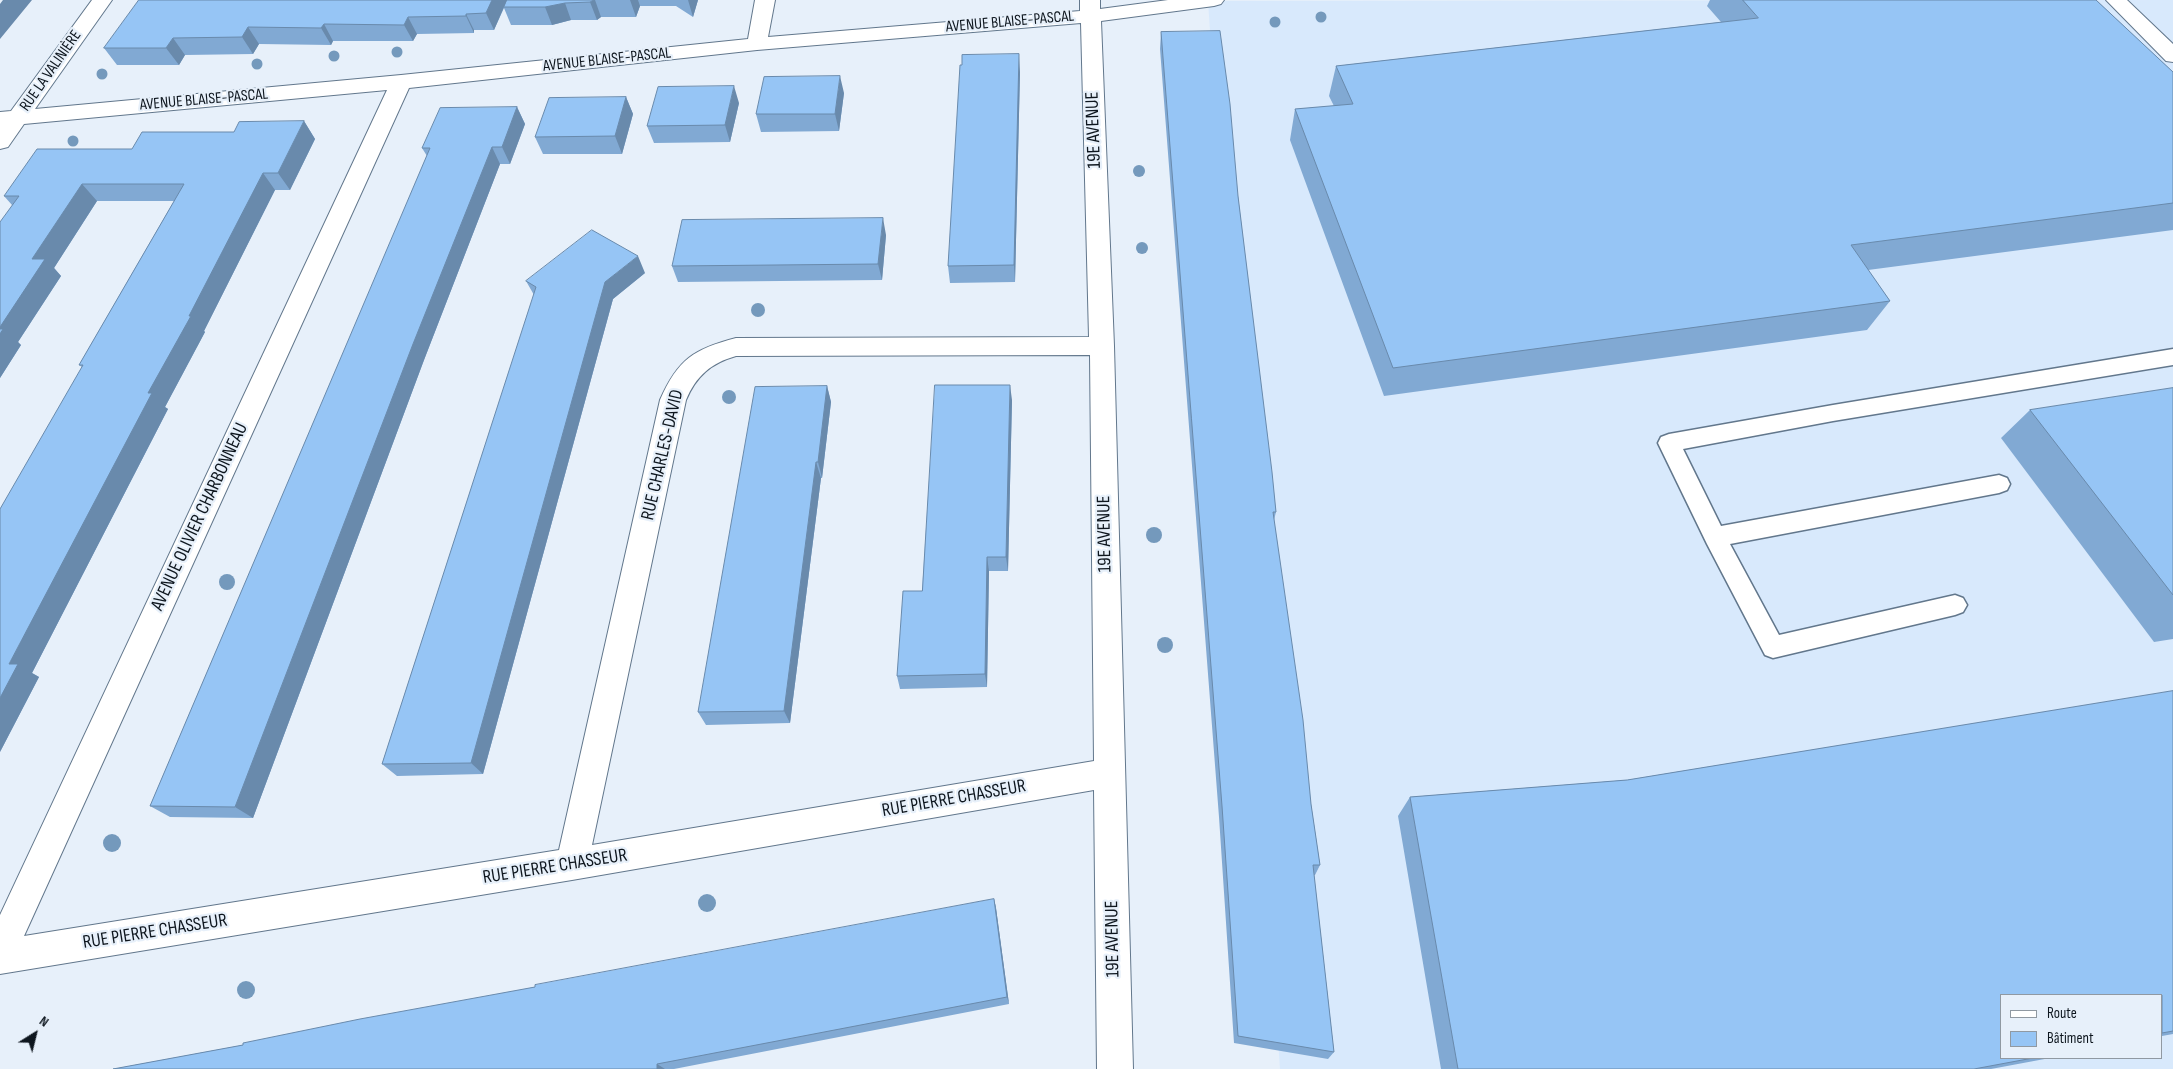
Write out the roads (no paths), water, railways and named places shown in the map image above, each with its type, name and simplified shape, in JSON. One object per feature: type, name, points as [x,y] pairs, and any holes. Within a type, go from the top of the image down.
[{"type":"street","name":"RUE LA VALINIÈRE","points":[[0,142],[9,118],[102,0]]},
{"type":"street","points":[[756,44],[765,0]]},
{"type":"street","name":"AVENUE BLAISE-PASCAL","points":[[9,118],[401,82],[1091,8],[1214,0]]},
{"type":"street","points":[[2116,0],[2173,56]]},
{"type":"street","name":"19E AVENUE","points":[[1091,8],[1102,346],[1115,1069]]},
{"type":"street","name":"AVENUE OLIVIER CHARBONNEAU","points":[[0,952],[401,82]]},
{"type":"street","name":"RUE CHARLES-DAVID","points":[[572,864],[673,400],[681,380],[694,365],[713,353],[736,347],[1102,346]]},
{"type":"street","name":"RUE PIERRE CHASSEUR","points":[[0,957],[572,864],[1110,772]]},
{"type":"lane","points":[[1955,606],[1773,647],[1715,537],[1669,443],[1833,413],[2173,357]]},
{"type":"lane","points":[[1715,537],[1999,484]]}]
